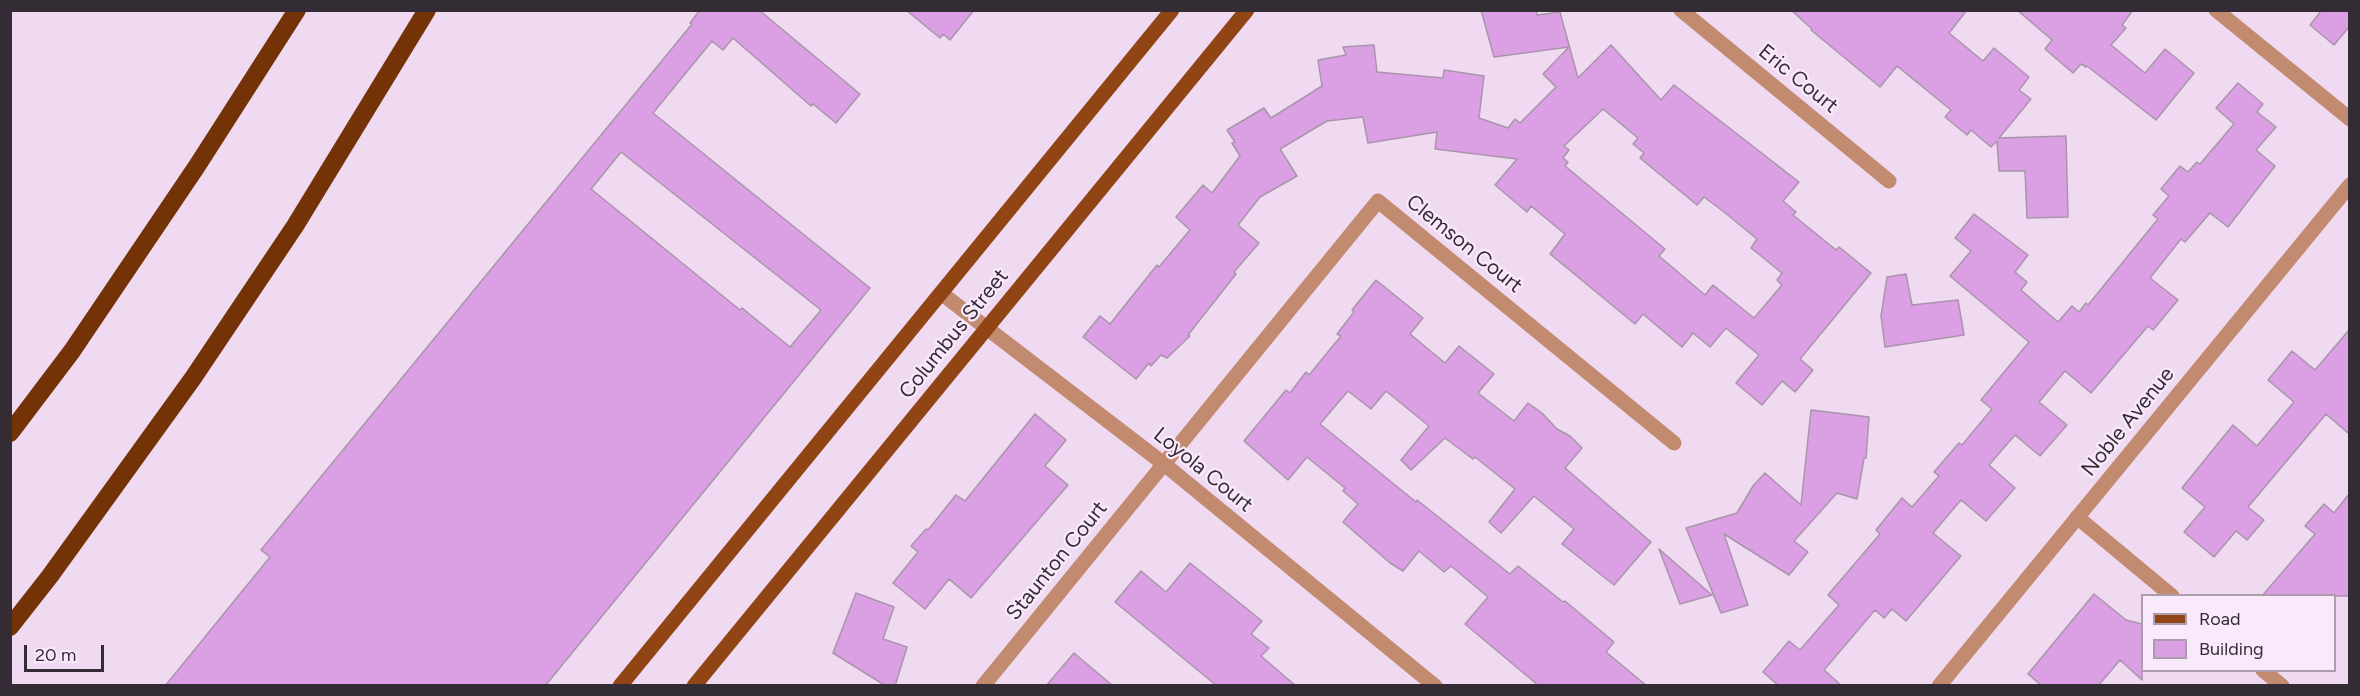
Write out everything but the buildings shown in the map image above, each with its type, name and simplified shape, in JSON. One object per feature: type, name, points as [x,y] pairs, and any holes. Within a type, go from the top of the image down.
[{"type":"highway","points":[[10,433],[72,351],[197,166],[297,10]]},
{"type":"highway","points":[[10,627],[50,576],[193,378],[294,226],[427,10]]},
{"type":"main road","name":"Columbus Street","points":[[620,686],[1172,10]]},
{"type":"main road","name":"Columbus Street","points":[[694,686],[1247,10]]},
{"type":"street","name":"Eric Court","points":[[1681,10],[1888,181]]},
{"type":"street","points":[[2216,10],[2349,120]]},
{"type":"street","name":"Noble Avenue","points":[[1939,686],[2349,185]]},
{"type":"street","name":"Clemson Court","points":[[1164,464],[1378,201],[1674,443]]},
{"type":"street","name":"Loyola Court","points":[[941,293],[1164,464],[1435,686]]},
{"type":"street","name":"Staunton Court","points":[[983,686],[1164,464]]},
{"type":"street","points":[[2077,517],[2170,594]]},
{"type":"street","points":[[2266,672],[2282,686]]}]
